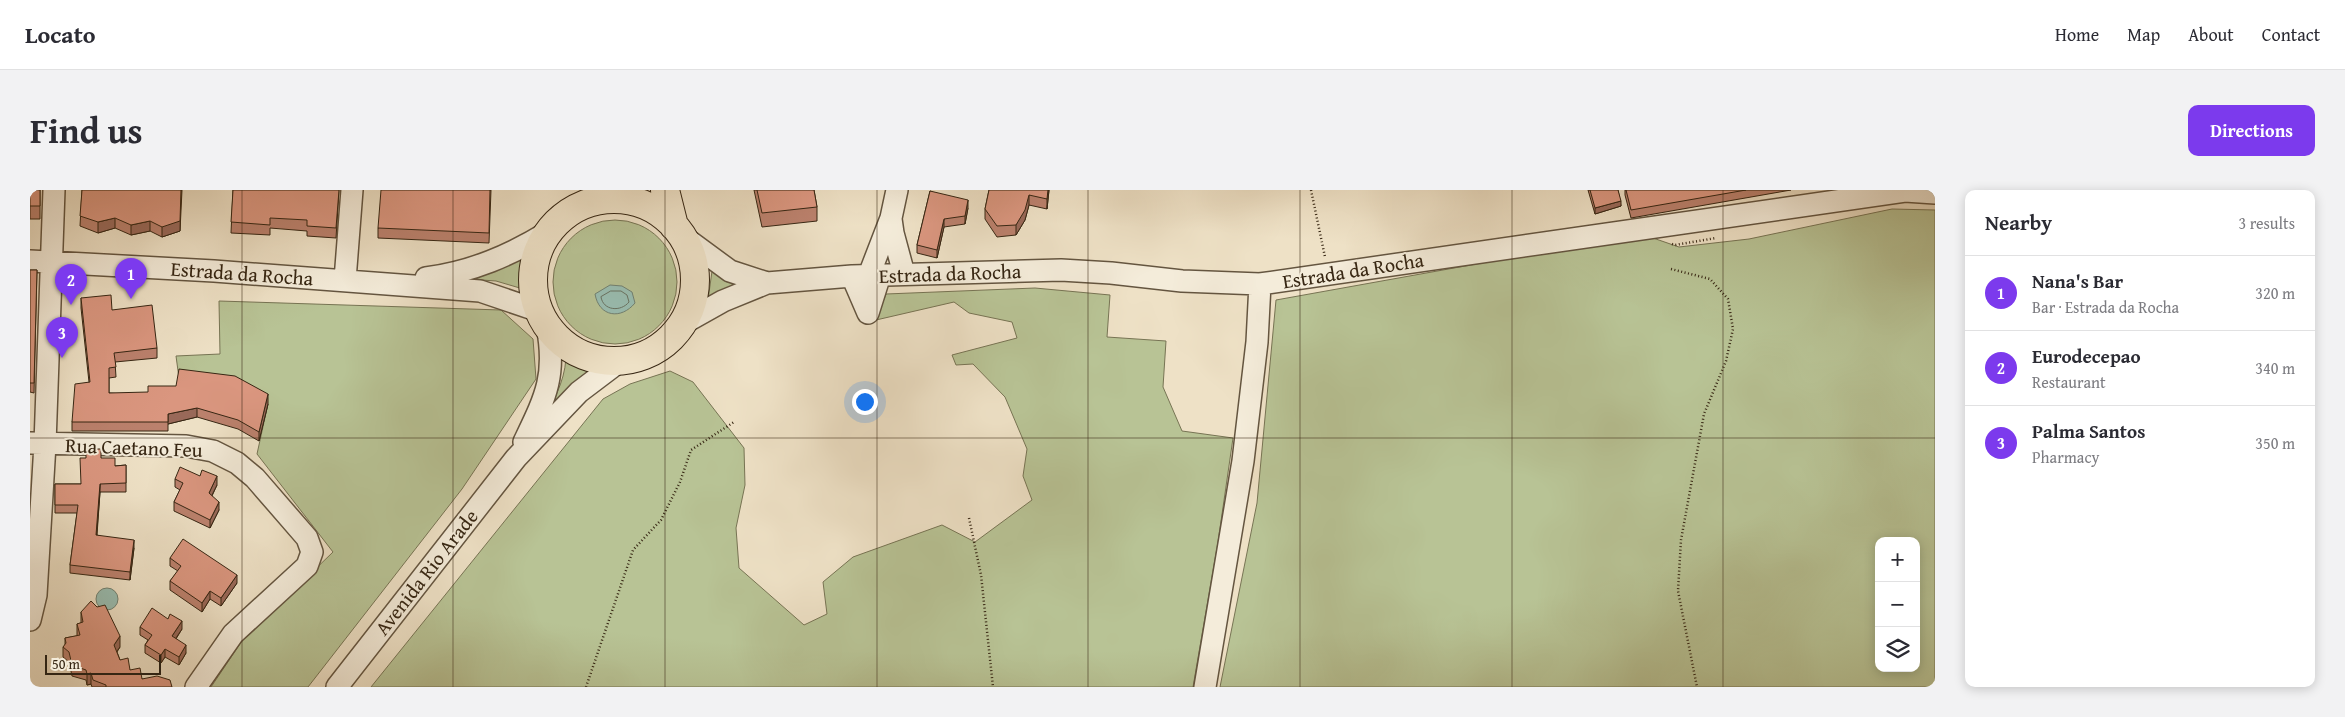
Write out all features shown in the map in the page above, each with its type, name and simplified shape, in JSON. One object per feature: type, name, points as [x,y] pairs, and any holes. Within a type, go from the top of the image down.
[{"type":"main road","points":[[581,190],[542,245],[536,261],[535,294],[543,318],[565,344],[587,357],[603,361],[637,358],[652,352],[666,342],[682,324],[693,300],[694,266],[689,250],[677,231],[665,190]]},
{"type":"main road","points":[[556,224],[589,203],[620,200],[649,208],[677,231]]},
{"type":"street","points":[[30,620],[36,595],[38,443],[50,367],[54,190]]},
{"type":"street","points":[[345,280],[352,190]]},
{"type":"street","points":[[867,276],[891,218],[897,190]]},
{"type":"street","name":"Estrada da Rocha","points":[[682,324],[723,301],[767,283],[904,274],[1061,270],[1111,273],[1182,281],[1260,284],[1905,190],[1935,193]]},
{"type":"street","points":[[891,218],[904,274]]},
{"type":"street","name":"Estrada da Rocha","points":[[393,283],[444,276],[476,268],[524,247],[556,224]]},
{"type":"street","name":"Estrada da Rocha","points":[[677,231],[730,271],[767,283]]},
{"type":"street","name":"Estrada da Rocha","points":[[30,261],[393,283],[480,291],[543,318]]},
{"type":"street","points":[[1206,687],[1243,461],[1257,342],[1260,284]]},
{"type":"street","points":[[516,458],[542,404],[549,383],[552,362],[543,318]]},
{"type":"street","points":[[516,458],[579,392],[620,361]]},
{"type":"street","name":"Rua Caetano Feu","points":[[38,443],[186,446],[213,451],[226,456],[255,478],[311,545],[311,559],[307,566],[233,634],[196,687]]},
{"type":"street","name":"Avenida Rio Arade","points":[[337,687],[516,458]]},
{"type":"path","points":[[1311,190],[1329,275]]},
{"type":"path","points":[[1671,269],[1710,279],[1728,299],[1733,329],[1726,361],[1704,414],[1681,540],[1678,592],[1697,687]]},
{"type":"path","points":[[586,687],[633,550],[661,520],[680,482],[691,450],[734,422]]},
{"type":"path","points":[[969,518],[981,575],[993,687]]},
{"type":"green space","points":[[1892,209],[1935,210],[1935,687],[1220,687],[1257,503],[1276,300],[1571,247],[1653,238],[1679,247],[1749,239]]},
{"type":"green space","points":[[615,220],[639,224],[659,238],[673,258],[677,282],[673,306],[659,326],[639,340],[615,344],[591,340],[571,326],[557,306],[553,282],[557,258],[571,238],[591,224]]},
{"type":"green space","points":[[530,251],[528,272],[530,291],[496,281],[467,279]]},
{"type":"green space","points":[[713,264],[752,283],[708,300]]},
{"type":"green space","points":[[1035,288],[1110,295],[1107,337],[1166,341],[1163,387],[1182,431],[1233,438],[1218,542],[1193,687],[371,687],[603,399],[630,384],[670,371],[693,382],[744,448],[745,485],[736,528],[739,568],[804,625],[827,614],[823,582],[853,557],[942,525],[975,542],[1032,500],[1023,476],[1027,449],[1005,397],[973,364],[956,365],[952,355],[1017,338],[1012,322],[969,313],[954,302],[876,320],[886,294]]},
{"type":"green space","points":[[219,301],[501,310],[533,339],[536,379],[462,489],[308,687],[211,687],[244,638],[333,552],[257,454],[268,404],[179,378],[176,356],[220,354]]},
{"type":"green space","points":[[566,350],[577,357],[601,366],[546,415],[563,376]]},
{"type":"water","points":[[610,285],[622,286],[632,292],[635,303],[617,314],[611,314],[601,308],[595,294]]},
{"type":"water","points":[[107,588],[115,591],[118,599],[115,607],[107,610],[99,607],[96,599],[99,591]]},
{"type":"building","points":[[30,190],[40,190],[40,206],[30,206]]},
{"type":"building","points":[[82,190],[181,190],[180,221],[162,227],[150,221],[131,225],[115,218],[98,222],[80,216]]},
{"type":"building","points":[[233,190],[339,190],[336,228],[307,226],[307,220],[270,218],[270,225],[231,222]]},
{"type":"building","points":[[381,190],[490,190],[489,233],[378,228]]},
{"type":"building","points":[[757,190],[814,190],[817,207],[762,213]]},
{"type":"building","points":[[989,190],[1048,190],[1047,199],[1029,195],[1025,210],[1016,225],[997,226],[985,209]]},
{"type":"building","points":[[1590,190],[1618,190],[1621,201],[1595,208]]},
{"type":"building","points":[[1626,190],[1746,190],[1631,210]]},
{"type":"building","points":[[930,191],[968,200],[965,216],[944,219],[937,250],[917,245]]},
{"type":"building","points":[[30,270],[37,270],[34,383],[30,383]]},
{"type":"building","points":[[111,295],[112,310],[152,305],[157,348],[114,353],[116,367],[109,368],[109,393],[148,392],[148,386],[176,386],[179,369],[235,376],[268,394],[259,432],[238,420],[197,408],[168,414],[168,422],[72,422],[75,384],[90,382],[81,298]]},
{"type":"building","points":[[86,449],[101,449],[101,458],[115,458],[115,466],[126,465],[126,483],[100,484],[96,535],[134,540],[130,572],[70,565],[78,505],[55,505],[55,484],[81,484],[80,458],[86,458]]},
{"type":"building","points":[[180,467],[200,476],[202,470],[217,476],[209,493],[219,502],[210,520],[174,502],[183,483],[175,479]]},
{"type":"building","points":[[183,539],[237,575],[221,598],[210,591],[202,603],[170,581],[181,566],[170,558]]},
{"type":"building","points":[[91,601],[97,607],[105,605],[120,636],[114,645],[120,660],[128,658],[130,670],[140,668],[142,679],[157,676],[170,680],[172,687],[106,687],[106,685],[93,680],[91,673],[87,674],[86,670],[72,665],[69,652],[63,647],[66,643],[65,638],[80,635],[77,624],[83,622],[81,612]]},
{"type":"building","points":[[152,608],[168,619],[170,614],[182,621],[172,636],[186,645],[179,657],[165,649],[161,655],[145,645],[152,635],[140,627]]},
{"type":"place","name":"Nana's Bar","points":[[131,299]]},
{"type":"place","name":"Eurodecepao","points":[[71,305]]},
{"type":"place","name":"Palma Santos","points":[[62,358]]}]
